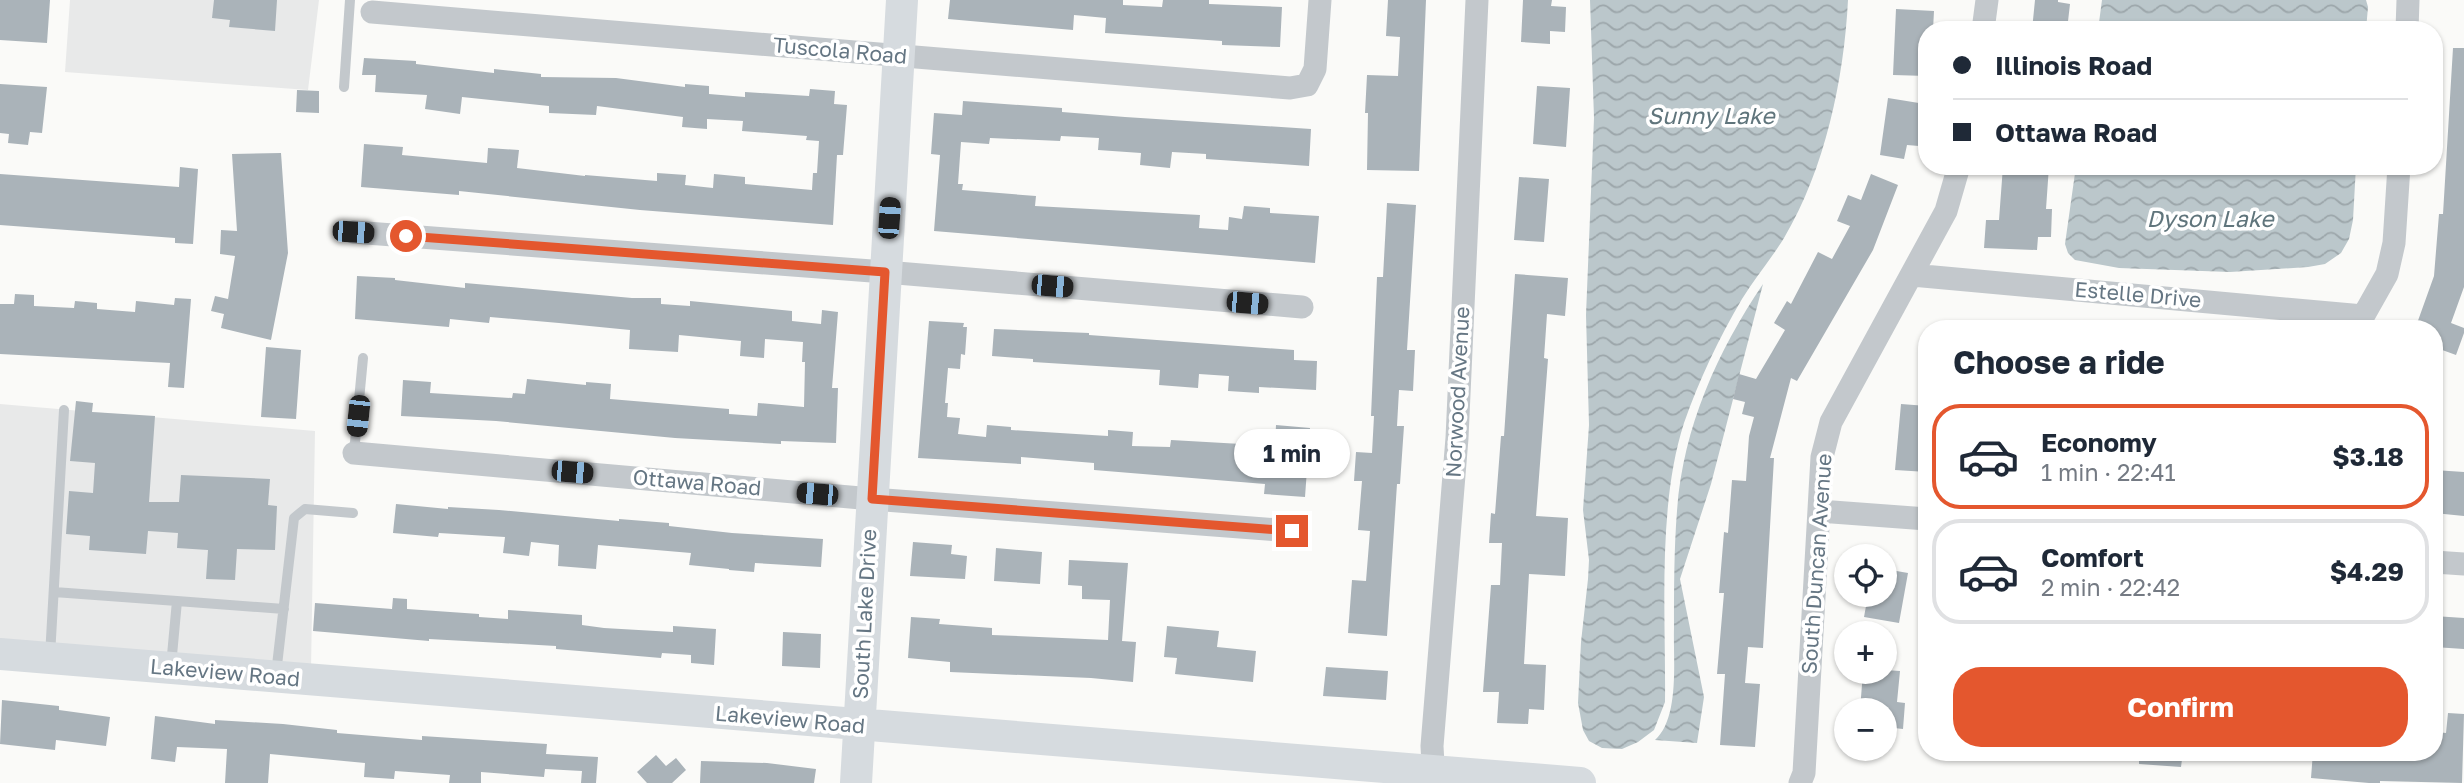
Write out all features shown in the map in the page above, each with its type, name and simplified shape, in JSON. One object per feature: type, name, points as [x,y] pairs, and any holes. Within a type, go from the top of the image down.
[{"type":"street","name":"South Lake Drive","points":[[856,783],[902,0]]},
{"type":"street","name":"Tuscola Road","points":[[372,12],[1290,88],[1307,85],[1315,69],[1320,0]]},
{"type":"street","name":"Norwood Avenue","points":[[1434,777],[1432,746],[1457,438],[1477,0]]},
{"type":"street","points":[[1984,21],[1987,0]]},
{"type":"street","points":[[2408,21],[2409,0]]},
{"type":"street","name":"South Duncan Avenue","points":[[1800,783],[1804,773],[1822,457],[1830,422],[1945,211],[1956,175]]},
{"type":"street","points":[[2361,320],[2387,274],[2395,243],[2399,175]]},
{"type":"street","points":[[353,232],[1302,307]]},
{"type":"street","name":"Estelle Drive","points":[[1912,275],[2341,320]]},
{"type":"street","name":"Ottawa Road","points":[[354,453],[872,499],[1292,531]]},
{"type":"street","points":[[1819,511],[1918,518]]},
{"type":"street","points":[[2443,563],[2464,564]]},
{"type":"street","name":"Lakeview Road","points":[[0,654],[1434,777],[1580,783]]},
{"type":"lane","points":[[344,87],[350,0]]},
{"type":"lane","points":[[354,453],[363,358]]},
{"type":"lane","points":[[50,658],[64,410]]},
{"type":"lane","points":[[275,677],[294,517],[305,509],[353,513]]},
{"type":"lane","points":[[54,592],[284,609]]},
{"type":"lane","points":[[170,668],[177,601]]},
{"type":"shaded area","points":[[70,0],[319,0],[308,90],[65,72]]},
{"type":"shaded area","points":[[0,404],[315,431],[311,669],[0,643]]},
{"type":"water","name":"Sunny Lake","points":[[1590,0],[1848,0],[1837,92],[1811,183],[1784,238],[1747,291],[1725,329],[1684,423],[1675,456],[1666,525],[1665,702],[1654,730],[1638,742],[1622,749],[1602,748],[1589,741],[1583,730],[1578,703],[1589,560],[1583,510],[1589,425],[1586,315],[1594,118]]},
{"type":"water","points":[[2102,0],[2366,0],[2368,7],[2367,21],[2099,21]]},
{"type":"water","name":"Dyson Lake","points":[[2075,175],[2356,175],[2349,239],[2341,253],[2325,264],[2230,272],[2119,268],[2075,260],[2068,253],[2065,244]]},
{"type":"water","points":[[1763,284],[1711,484],[1680,579],[1704,697],[1697,743],[1655,740],[1668,718],[1674,687],[1676,525],[1686,450],[1717,364]]},
{"type":"building","points":[[0,0],[50,0],[47,43],[0,40]]},
{"type":"building","points":[[214,0],[277,0],[275,31],[229,27],[230,20],[212,18]]},
{"type":"building","points":[[950,0],[1123,0],[1123,5],[1162,7],[1163,0],[1209,0],[1209,4],[1282,7],[1280,47],[1222,45],[1222,41],[1105,33],[1106,18],[1074,15],[1073,30],[948,19]]},
{"type":"building","points":[[1388,0],[1426,0],[1419,171],[1367,170],[1367,75],[1398,76],[1400,37],[1386,36]]},
{"type":"building","points":[[1523,0],[1552,0],[1551,6],[1566,7],[1565,32],[1550,31],[1550,44],[1521,42]]},
{"type":"building","points":[[2035,0],[2058,0],[2070,4],[2068,21],[2033,21]]},
{"type":"building","points":[[1896,9],[1934,11],[1933,21],[1918,21],[1918,76],[1893,75]]},
{"type":"building","points":[[2453,48],[2464,48],[2464,287],[2451,323],[2464,328],[2464,333],[2456,355],[2443,350],[2443,320],[2418,320],[2434,276],[2439,214],[2443,214]]},
{"type":"building","points":[[364,58],[416,61],[416,64],[494,73],[494,69],[541,74],[541,77],[616,78],[685,87],[685,84],[709,86],[709,94],[745,97],[745,92],[809,96],[810,89],[835,91],[834,104],[847,105],[843,155],[837,155],[833,225],[640,210],[459,191],[459,195],[361,187],[364,144],[403,147],[402,155],[487,163],[488,148],[519,150],[517,168],[657,181],[657,173],[686,175],[685,185],[713,188],[714,174],[745,177],[745,184],[812,190],[813,173],[817,173],[819,141],[806,140],[807,136],[742,131],[743,121],[707,119],[707,129],[682,127],[683,117],[597,106],[596,115],[549,113],[549,106],[462,97],[460,114],[425,109],[427,95],[375,92],[376,75],[362,75]]},
{"type":"building","points":[[0,84],[47,87],[42,133],[30,132],[28,145],[8,143],[9,134],[0,133]]},
{"type":"building","points":[[1537,86],[1570,88],[1566,147],[1533,144]]},
{"type":"building","points":[[297,90],[319,91],[319,113],[296,112]]},
{"type":"building","points":[[1888,98],[1918,103],[1918,146],[1907,145],[1904,159],[1880,155]]},
{"type":"building","points":[[963,101],[1062,108],[1062,112],[1311,129],[1309,166],[1206,159],[1206,154],[1172,152],[1170,168],[1140,165],[1141,153],[1098,150],[1099,138],[1061,136],[1060,141],[990,138],[989,144],[961,142],[958,184],[963,184],[962,190],[1036,196],[1035,206],[1200,215],[1199,228],[1228,230],[1229,217],[1242,219],[1244,206],[1270,208],[1270,213],[1319,216],[1315,263],[934,231],[940,155],[931,154],[934,113],[962,115]]},
{"type":"building","points":[[281,153],[288,253],[271,340],[221,328],[224,314],[211,311],[215,296],[228,299],[235,256],[220,254],[221,230],[237,231],[232,154]]},
{"type":"building","points":[[180,167],[198,169],[193,244],[175,243],[175,238],[0,225],[0,174],[179,187]]},
{"type":"building","points":[[1871,174],[1898,185],[1873,250],[1797,381],[1791,378],[1770,458],[1774,458],[1763,648],[1748,647],[1745,683],[1760,684],[1755,747],[1720,745],[1725,674],[1717,674],[1724,593],[1719,593],[1724,532],[1728,533],[1732,480],[1746,481],[1749,436],[1754,417],[1742,414],[1745,402],[1733,399],[1739,374],[1756,379],[1785,330],[1774,323],[1787,301],[1791,304],[1818,252],[1832,259],[1850,226],[1837,221],[1848,195],[1861,200]]},
{"type":"building","points":[[2002,175],[2048,175],[2046,209],[2052,209],[2051,237],[2038,237],[2037,250],[1984,248],[1986,220],[1999,220]]},
{"type":"building","points":[[1519,177],[1549,179],[1544,242],[1514,240]]},
{"type":"building","points":[[1387,203],[1416,205],[1407,350],[1415,350],[1413,391],[1399,390],[1397,426],[1404,426],[1400,484],[1397,484],[1387,636],[1348,633],[1352,580],[1366,581],[1370,531],[1358,530],[1362,481],[1354,481],[1356,452],[1372,453],[1377,277],[1383,277]]},
{"type":"building","points":[[1515,274],[1568,278],[1565,316],[1547,314],[1544,358],[1548,359],[1536,516],[1568,518],[1565,576],[1529,574],[1524,664],[1546,665],[1544,710],[1529,709],[1528,724],[1497,723],[1499,692],[1483,692],[1491,585],[1500,585],[1502,543],[1489,543],[1491,513],[1495,514],[1501,436],[1504,436]]},
{"type":"building","points":[[357,276],[395,278],[465,288],[465,283],[632,298],[661,298],[661,304],[690,306],[690,301],[792,311],[792,321],[821,324],[822,310],[838,312],[832,388],[838,388],[836,443],[781,441],[781,444],[675,438],[496,421],[401,416],[403,380],[431,382],[430,393],[512,398],[513,393],[525,394],[527,379],[586,385],[586,382],[611,384],[610,399],[729,409],[729,414],[757,416],[758,403],[804,407],[803,342],[765,339],[764,358],[740,356],[741,341],[679,335],[678,352],[629,349],[630,330],[559,323],[490,317],[489,323],[450,319],[449,327],[355,319]]},
{"type":"building","points":[[15,294],[34,295],[34,306],[74,308],[75,301],[97,303],[97,309],[135,312],[136,301],[174,305],[175,298],[191,299],[184,388],[168,387],[170,363],[0,354],[0,304],[14,304]]},
{"type":"building","points":[[929,321],[964,323],[963,327],[967,327],[965,355],[961,354],[960,369],[948,368],[945,403],[948,403],[947,417],[960,418],[958,434],[986,437],[987,425],[1011,427],[1011,430],[1108,436],[1108,430],[1133,432],[1132,446],[1170,447],[1171,440],[1275,446],[1276,425],[1310,428],[1305,497],[1264,494],[1265,484],[1094,470],[1094,463],[1021,457],[1021,464],[918,458]]},
{"type":"building","points":[[994,329],[1089,333],[1294,350],[1294,360],[1317,361],[1316,390],[1259,387],[1259,393],[1228,391],[1229,376],[1199,374],[1198,388],[1159,385],[1160,370],[1033,362],[1033,359],[992,356]]},
{"type":"building","points":[[266,347],[301,350],[296,419],[261,417]]},
{"type":"building","points":[[76,401],[93,403],[92,412],[155,416],[149,502],[179,502],[181,475],[270,479],[268,505],[277,506],[275,550],[237,549],[235,580],[206,579],[208,550],[177,548],[178,533],[148,531],[146,554],[89,550],[90,536],[66,534],[69,491],[93,493],[95,463],[70,461]]},
{"type":"building","points":[[1901,404],[1918,405],[1918,471],[1895,470]]},
{"type":"building","points":[[2443,471],[2464,472],[2464,516],[2443,514]]},
{"type":"building","points":[[396,504],[669,523],[669,526],[732,533],[823,539],[821,567],[755,563],[754,572],[729,570],[689,565],[691,553],[598,545],[596,569],[558,566],[559,545],[531,542],[529,556],[503,553],[505,537],[439,533],[438,537],[393,533]]},
{"type":"building","points":[[913,542],[952,545],[951,554],[967,556],[965,579],[910,576]]},
{"type":"building","points":[[996,548],[1042,552],[1040,584],[994,581]]},
{"type":"building","points":[[1069,560],[1128,563],[1122,641],[1136,642],[1133,682],[950,672],[950,662],[908,658],[911,617],[940,619],[939,624],[992,628],[992,635],[1108,640],[1110,600],[1082,599],[1082,586],[1068,585]]},
{"type":"building","points":[[1897,571],[1908,573],[1899,623],[1864,617],[1866,607],[1897,607]]},
{"type":"building","points":[[393,598],[407,599],[407,609],[479,614],[479,617],[508,619],[508,610],[582,615],[582,625],[604,628],[673,632],[673,626],[716,629],[714,665],[691,663],[691,655],[662,653],[661,658],[556,649],[556,646],[429,641],[313,631],[315,603],[392,609]]},
{"type":"building","points":[[2443,617],[2464,618],[2464,649],[2443,648]]},
{"type":"building","points":[[1167,626],[1219,631],[1217,647],[1256,651],[1253,682],[1175,674],[1177,658],[1164,657]]},
{"type":"building","points":[[783,632],[821,634],[820,668],[782,666]]},
{"type":"building","points":[[1326,667],[1388,671],[1386,700],[1323,696]]},
{"type":"building","points":[[1897,671],[1900,671],[1897,702],[1897,698],[1861,698],[1862,684],[1897,684]]},
{"type":"building","points":[[2,700],[59,706],[59,710],[110,717],[106,746],[56,740],[55,750],[0,744]]},
{"type":"building","points":[[1897,702],[1905,703],[1903,729],[1897,728]]},
{"type":"building","points":[[2448,713],[2464,714],[2462,783],[2369,783],[2311,778],[2312,761],[2443,761],[2443,733],[2446,733]]},
{"type":"building","points":[[155,716],[215,724],[215,720],[283,724],[337,730],[337,733],[422,740],[422,736],[547,744],[546,754],[598,757],[596,783],[581,783],[582,771],[545,769],[544,777],[481,772],[481,783],[449,783],[450,775],[395,771],[394,779],[364,777],[365,763],[270,754],[268,783],[225,783],[227,749],[177,747],[175,762],[151,759]]},
{"type":"building","points":[[656,755],[666,766],[676,758],[686,770],[672,783],[647,783],[637,772]]},
{"type":"building","points":[[701,761],[767,763],[816,769],[814,783],[700,783]]},
{"type":"building","points":[[2139,761],[2182,761],[2181,767],[2139,764]]},
{"type":"route","points":[[406,236],[885,272],[872,499],[1292,531]]}]
